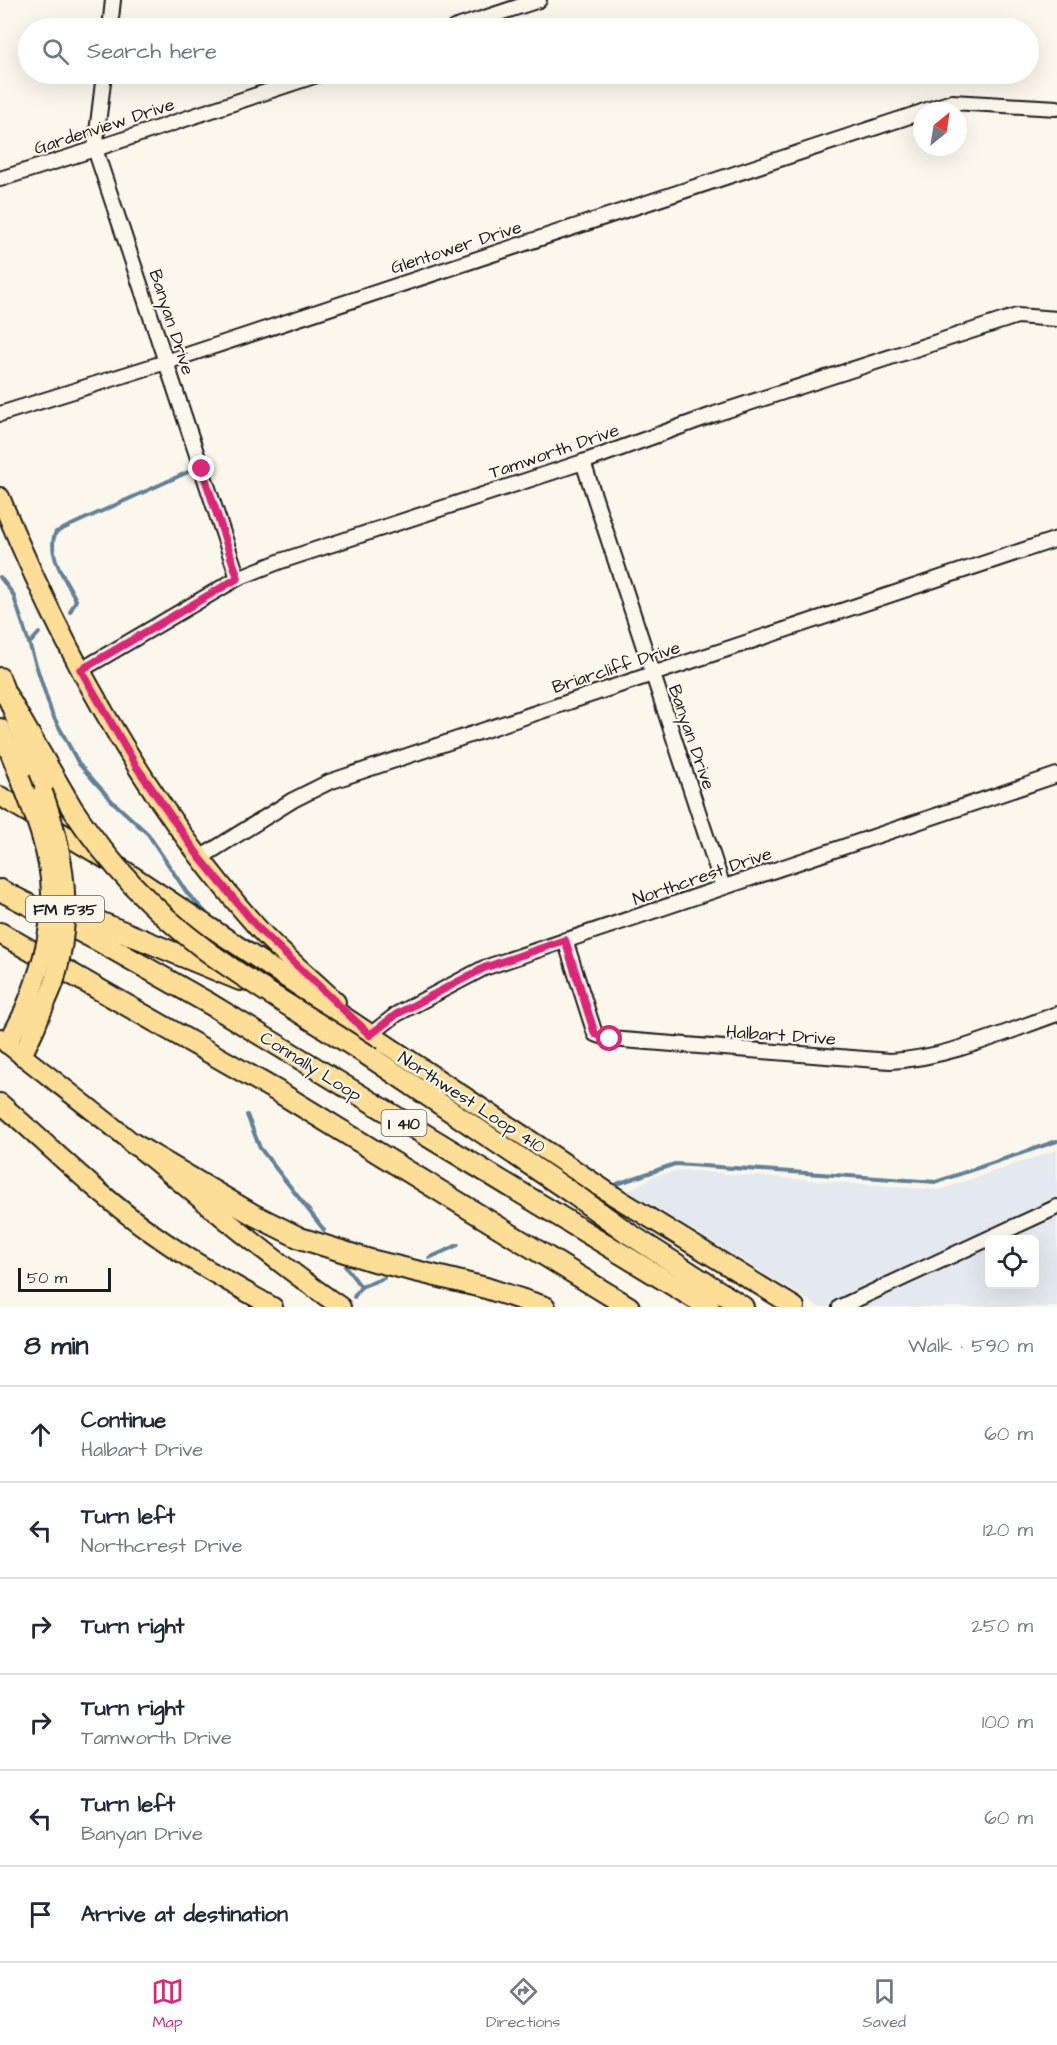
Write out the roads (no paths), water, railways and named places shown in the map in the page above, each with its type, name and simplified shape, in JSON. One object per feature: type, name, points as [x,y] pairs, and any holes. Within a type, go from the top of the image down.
[{"type":"highway","points":[[8,696],[72,808],[107,857],[129,882],[195,942],[239,973],[372,1058],[654,1251],[743,1307]]},
{"type":"highway","points":[[0,881],[370,1035]]},
{"type":"highway","name":"Connally Loop","points":[[0,890],[97,940],[210,1004],[709,1307]]},
{"type":"highway","name":"I 410","points":[[0,933],[277,1091],[629,1307]]},
{"type":"highway","points":[[132,1143],[254,1215],[300,1238],[370,1260],[486,1288],[544,1307]]},
{"type":"main road","points":[[0,497],[23,553],[81,670],[136,766],[200,858],[259,929],[370,1035]]},
{"type":"main road","name":"FM 1535","points":[[0,677],[56,828],[66,895],[63,939],[53,984],[28,1022],[4,1041]]},
{"type":"main road","name":"FM 1535","points":[[0,728],[40,834],[51,893],[47,933],[22,1056]]},
{"type":"main road","name":"Northwest Loop 410","points":[[0,796],[124,870],[614,1196],[795,1307]]},
{"type":"main road","points":[[4,1041],[270,1256],[341,1307]]},
{"type":"main road","points":[[0,1103],[116,1205],[152,1233],[212,1273],[273,1307]]},
{"type":"street","points":[[111,18],[113,0]]},
{"type":"street","points":[[484,18],[539,0]]},
{"type":"street","name":"Banyan Drive","points":[[103,84],[95,149],[238,578]]},
{"type":"street","name":"Gardenview Drive","points":[[0,178],[290,84]]},
{"type":"street","name":"Glentower Drive","points":[[967,103],[1057,108]]},
{"type":"street","name":"Glentower Drive","points":[[0,414],[166,362],[913,114]]},
{"type":"street","name":"Tamworth Drive","points":[[81,670],[238,578],[281,561],[583,462],[715,414],[1017,316],[1057,319]]},
{"type":"street","name":"Banyan Drive","points":[[583,462],[723,887]]},
{"type":"street","name":"Briarcliff Drive","points":[[200,858],[293,800],[329,782],[1057,540]]},
{"type":"street","name":"Northcrest Drive","points":[[370,1035],[397,1014],[484,968],[1057,777]]},
{"type":"street","name":"Halbart Drive","points":[[565,940],[595,1034],[610,1039],[890,1061],[908,1060],[944,1053],[1057,1014]]},
{"type":"street","points":[[840,1307],[1057,1207]]},
{"type":"waterway","points":[[70,612],[76,600],[55,558],[53,540],[56,532],[188,472]]},
{"type":"waterway","points":[[0,577],[13,594],[52,714],[79,764],[112,801],[148,834],[187,893],[206,913]]},
{"type":"waterway","points":[[30,643],[39,633]]},
{"type":"waterway","points":[[247,1115],[260,1148],[324,1230]]},
{"type":"waterway","points":[[617,1184],[675,1164],[936,1182],[1057,1141]]},
{"type":"waterway","points":[[429,1258],[458,1245]]},
{"type":"waterway","points":[[345,1266],[361,1287]]},
{"type":"waterway","points":[[354,1297],[361,1287],[384,1278]]}]
